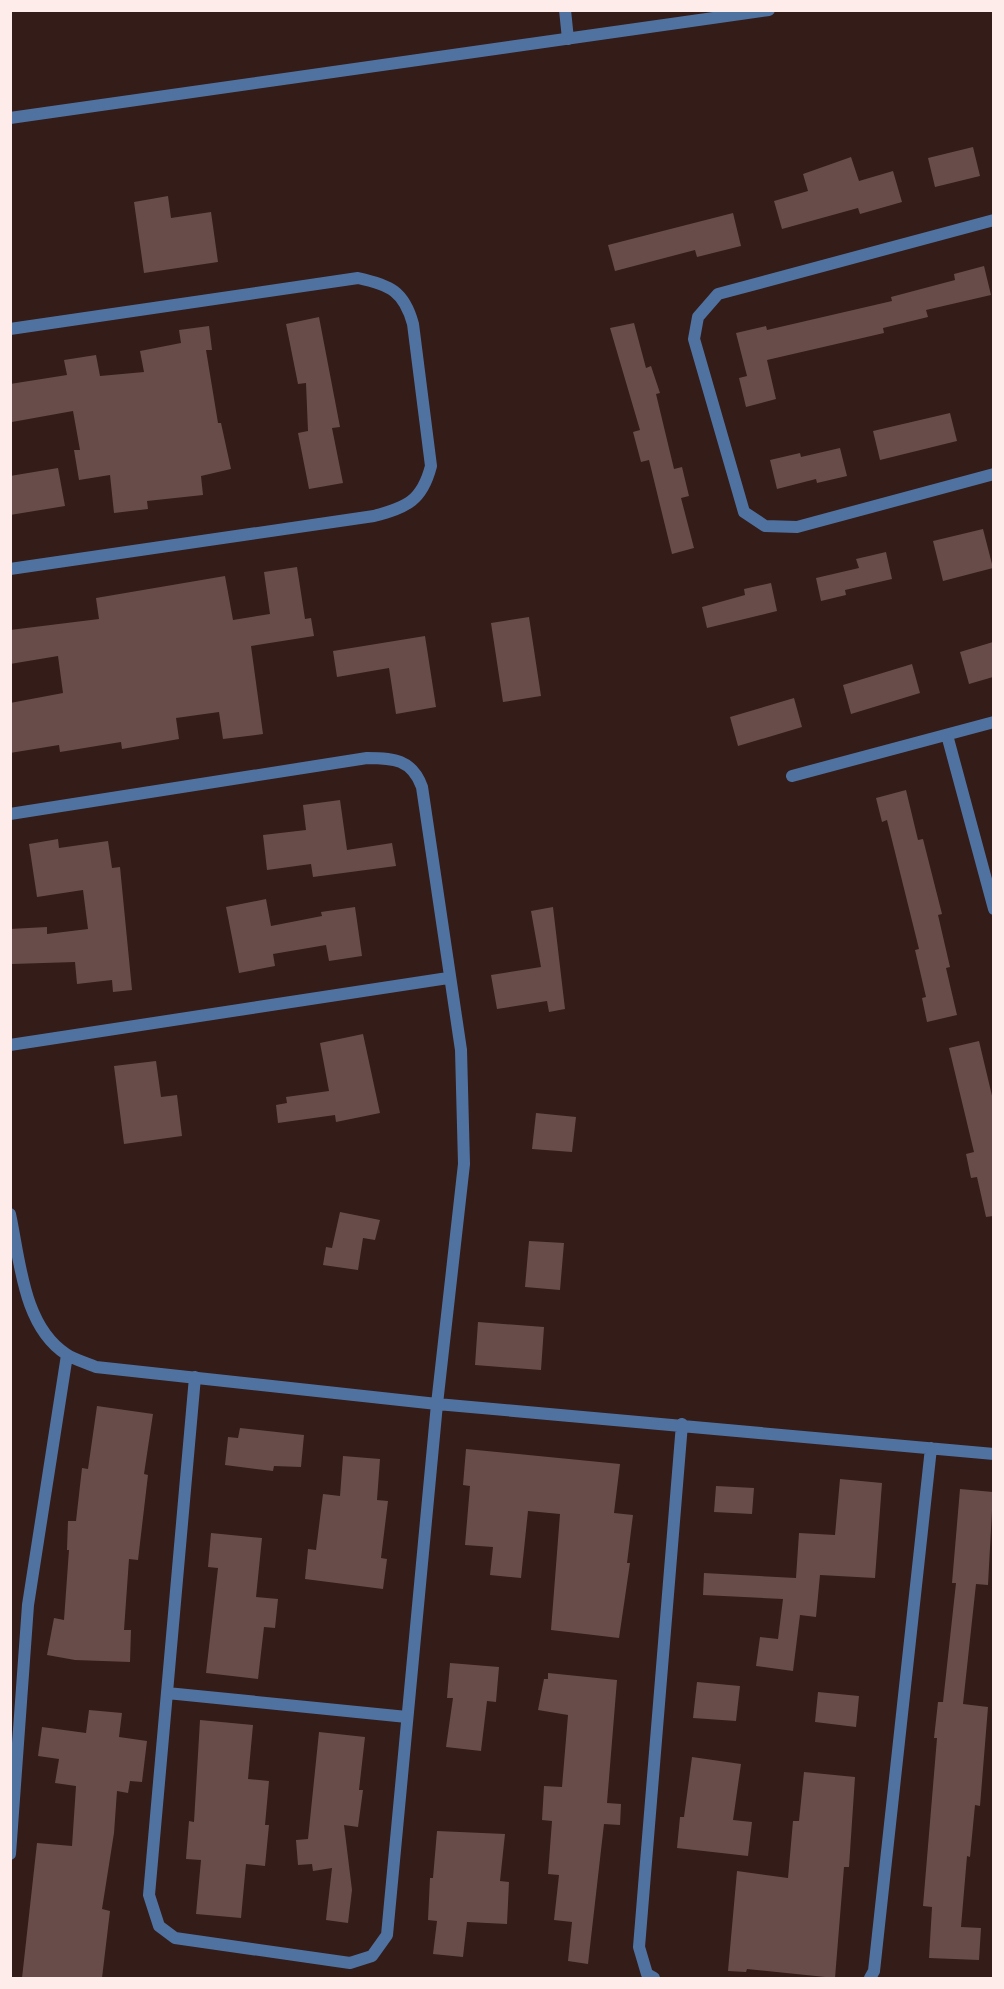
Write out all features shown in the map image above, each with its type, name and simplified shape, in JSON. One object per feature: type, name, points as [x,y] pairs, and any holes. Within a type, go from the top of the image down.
[{"type":"street","points":[[565,10],[568,39]]},
{"type":"street","points":[[10,118],[769,10]]},
{"type":"street","points":[[993,220],[718,294],[698,317],[694,339],[744,512],[765,526],[797,527],[993,474]]},
{"type":"street","points":[[10,329],[358,278],[381,283],[398,293],[408,306],[413,324],[431,466],[426,484],[416,499],[398,509],[374,516],[10,569]]},
{"type":"street","points":[[792,776],[993,722]]},
{"type":"street","points":[[947,735],[993,909]]},
{"type":"street","points":[[10,814],[367,758],[387,758],[405,764],[417,773],[422,786],[448,978],[461,1050],[464,1164],[437,1404],[387,1935],[372,1956],[351,1963],[175,1938],[159,1926],[149,1895],[195,1377]]},
{"type":"street","points":[[10,1046],[448,978]]},
{"type":"street","points":[[10,1214],[29,1302],[46,1336],[67,1355],[96,1367],[437,1404],[682,1424],[993,1454]]},
{"type":"street","points":[[10,1854],[28,1605],[67,1355]]},
{"type":"street","points":[[654,1978],[647,1974],[639,1947],[682,1424]]},
{"type":"street","points":[[870,1978],[874,1971],[931,1448]]},
{"type":"street","points":[[167,1693],[407,1717]]},
{"type":"building","points":[[973,147],[980,176],[935,187],[928,158]]},
{"type":"building","points":[[851,157],[859,181],[893,171],[902,202],[860,214],[858,208],[782,229],[774,201],[808,191],[803,174]]},
{"type":"building","points":[[168,196],[171,218],[211,212],[218,262],[144,273],[134,202]]},
{"type":"building","points":[[733,213],[741,246],[697,257],[695,250],[615,271],[608,245]]},
{"type":"building","points":[[984,266],[991,295],[926,310],[928,317],[883,328],[884,333],[767,360],[776,399],[746,407],[739,378],[747,376],[736,333],[766,326],[767,330],[892,301],[891,297],[955,280],[954,274]]},
{"type":"building","points":[[319,317],[340,427],[332,428],[343,483],[309,489],[298,433],[308,431],[306,383],[298,384],[286,324]]},
{"type":"building","points":[[634,323],[646,368],[651,366],[660,393],[656,394],[674,469],[682,467],[689,496],[681,498],[694,548],[672,554],[649,460],[641,462],[633,432],[640,430],[610,328]]},
{"type":"building","points":[[209,326],[212,350],[206,350],[218,423],[221,423],[231,469],[201,476],[203,495],[147,501],[148,509],[114,513],[110,475],[79,480],[74,450],[80,450],[73,411],[12,422],[10,384],[67,375],[64,360],[96,355],[100,376],[144,372],[140,351],[181,343],[179,330]]},
{"type":"building","points":[[950,413],[957,441],[880,460],[873,431]]},
{"type":"building","points":[[840,448],[847,476],[817,483],[816,479],[777,489],[770,460],[800,453],[801,457]]},
{"type":"building","points":[[58,468],[65,506],[10,515],[10,476]]},
{"type":"building","points":[[983,529],[993,568],[943,581],[933,541]]},
{"type":"building","points":[[886,552],[892,579],[845,590],[846,595],[821,601],[816,578],[859,568],[856,559]]},
{"type":"building","points":[[297,567],[305,619],[311,618],[314,636],[251,646],[263,734],[223,739],[219,712],[176,718],[179,739],[122,749],[121,742],[60,752],[59,745],[10,753],[10,703],[63,693],[58,656],[10,664],[10,630],[99,619],[96,598],[225,576],[233,620],[270,614],[264,572]]},
{"type":"building","points":[[771,583],[777,611],[707,628],[702,607],[745,595],[744,589]]},
{"type":"building","points":[[529,617],[541,696],[503,702],[491,623]]},
{"type":"building","points":[[425,636],[436,707],[396,714],[389,668],[337,677],[333,651]]},
{"type":"building","points":[[993,642],[993,677],[969,684],[960,652]]},
{"type":"building","points":[[912,664],[920,693],[851,714],[843,685]]},
{"type":"building","points":[[794,698],[802,727],[738,746],[730,717]]},
{"type":"building","points":[[906,790],[918,840],[923,839],[942,914],[938,915],[950,967],[946,968],[957,1015],[927,1022],[922,998],[926,997],[915,950],[919,949],[887,820],[882,822],[876,798]]},
{"type":"building","points":[[340,800],[347,850],[392,843],[396,866],[313,877],[311,864],[267,870],[263,835],[306,830],[303,805]]},
{"type":"building","points":[[58,839],[59,848],[108,841],[112,868],[120,867],[132,990],[113,992],[112,980],[77,984],[75,962],[12,964],[10,929],[47,927],[47,934],[88,929],[83,890],[37,897],[29,844]]},
{"type":"building","points":[[266,899],[271,926],[322,916],[321,912],[355,907],[362,956],[329,961],[326,945],[273,954],[275,966],[239,973],[226,907]]},
{"type":"building","points":[[553,907],[565,1009],[549,1012],[547,1001],[497,1009],[491,975],[541,967],[531,911]]},
{"type":"building","points":[[363,1034],[380,1113],[336,1122],[335,1115],[278,1123],[276,1105],[287,1103],[286,1097],[329,1091],[320,1043]]},
{"type":"building","points":[[979,1041],[993,1100],[993,1216],[986,1217],[977,1177],[971,1178],[966,1154],[974,1152],[949,1048]]},
{"type":"building","points":[[156,1061],[161,1097],[177,1095],[182,1136],[124,1144],[114,1066]]},
{"type":"building","points":[[536,1113],[576,1117],[572,1152],[532,1149]]},
{"type":"building","points":[[340,1212],[380,1220],[375,1240],[363,1238],[358,1270],[323,1265],[326,1247],[332,1248]]},
{"type":"building","points":[[529,1241],[564,1243],[560,1290],[525,1287]]},
{"type":"building","points":[[478,1322],[544,1327],[541,1370],[475,1365]]},
{"type":"building","points":[[97,1406],[153,1414],[144,1474],[148,1475],[138,1560],[129,1559],[124,1630],[131,1630],[130,1662],[75,1660],[47,1655],[54,1618],[64,1620],[69,1550],[67,1550],[68,1521],[76,1521],[82,1468],[88,1469]]},
{"type":"building","points":[[240,1428],[304,1435],[301,1467],[274,1466],[273,1471],[225,1465],[228,1437],[238,1438]]},
{"type":"building","points":[[466,1449],[620,1464],[614,1513],[633,1515],[627,1563],[630,1563],[619,1638],[551,1630],[560,1514],[528,1511],[521,1578],[490,1575],[493,1547],[465,1545],[470,1486],[463,1485]]},
{"type":"building","points":[[343,1456],[380,1459],[377,1500],[388,1501],[381,1558],[387,1559],[383,1589],[305,1579],[308,1549],[316,1550],[323,1494],[340,1496]]},
{"type":"building","points":[[840,1479],[882,1483],[875,1578],[820,1575],[816,1617],[800,1615],[793,1671],[756,1666],[760,1637],[778,1639],[783,1599],[703,1595],[704,1573],[796,1578],[799,1533],[835,1535]]},
{"type":"building","points":[[716,1486],[754,1488],[752,1514],[714,1512]]},
{"type":"building","points":[[960,1489],[993,1492],[988,1585],[976,1584],[963,1704],[988,1707],[980,1806],[975,1805],[970,1857],[967,1856],[961,1927],[981,1928],[979,1960],[929,1958],[932,1907],[923,1906],[937,1738],[934,1738],[938,1702],[943,1702],[956,1583],[952,1583]]},
{"type":"building","points":[[211,1533],[262,1538],[256,1597],[278,1599],[275,1628],[264,1627],[258,1679],[206,1673],[218,1568],[208,1567]]},
{"type":"building","points":[[450,1663],[499,1667],[496,1702],[487,1701],[481,1751],[446,1747],[453,1698],[447,1698]]},
{"type":"building","points":[[548,1673],[617,1680],[607,1803],[621,1804],[620,1825],[604,1824],[588,1964],[568,1961],[572,1922],[554,1920],[559,1875],[548,1874],[552,1821],[542,1820],[544,1786],[562,1787],[568,1715],[538,1710],[544,1679],[548,1679]]},
{"type":"building","points":[[697,1682],[740,1686],[736,1721],[693,1718]]},
{"type":"building","points":[[818,1692],[859,1696],[856,1727],[815,1722]]},
{"type":"building","points":[[89,1710],[122,1713],[119,1737],[147,1741],[142,1782],[130,1781],[128,1793],[117,1791],[114,1833],[102,1909],[110,1911],[102,1978],[22,1978],[37,1843],[72,1846],[76,1786],[55,1783],[59,1759],[38,1756],[42,1727],[86,1733]]},
{"type":"building","points":[[200,1720],[253,1725],[248,1779],[269,1781],[265,1825],[269,1825],[265,1866],[246,1864],[241,1918],[196,1914],[201,1860],[186,1859],[189,1821],[194,1822]]},
{"type":"building","points":[[319,1732],[365,1737],[359,1790],[363,1790],[358,1827],[344,1825],[352,1890],[348,1923],[326,1920],[332,1868],[313,1871],[312,1864],[298,1865],[296,1840],[308,1839]]},
{"type":"building","points":[[692,1757],[741,1764],[733,1820],[752,1822],[748,1856],[677,1848],[680,1817],[684,1817]]},
{"type":"building","points":[[804,1772],[855,1777],[849,1867],[844,1867],[835,1978],[747,1969],[746,1972],[728,1971],[737,1871],[788,1878],[793,1821],[799,1821]]},
{"type":"building","points":[[437,1831],[505,1834],[500,1881],[509,1882],[507,1924],[467,1922],[463,1957],[433,1954],[437,1921],[428,1920],[430,1878],[433,1878]]}]
